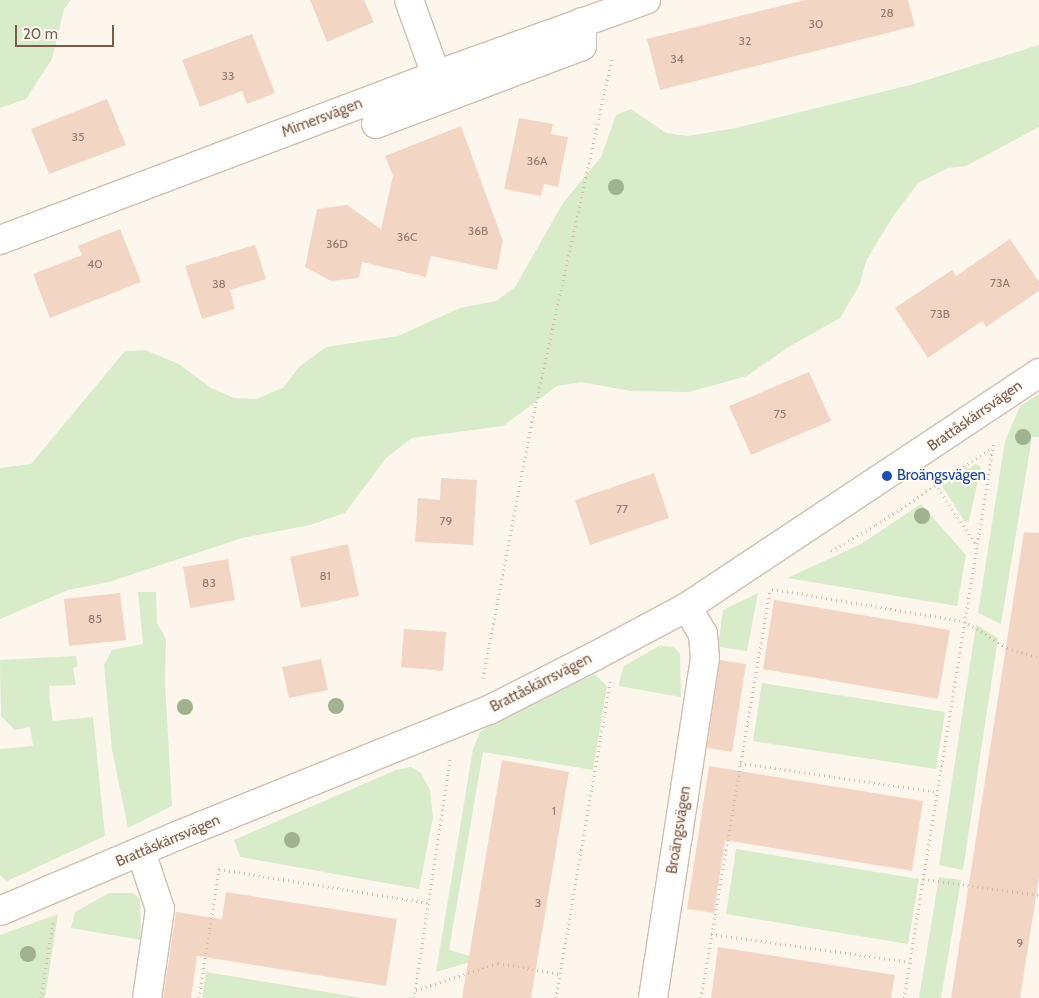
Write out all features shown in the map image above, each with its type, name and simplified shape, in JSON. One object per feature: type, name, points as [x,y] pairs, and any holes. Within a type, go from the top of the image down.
[{"type":"street","points":[[410,0],[436,75]]},
{"type":"street","name":"Mimersvägen","points":[[0,240],[436,75],[582,22],[620,4],[646,0]]},
{"type":"street","points":[[376,124],[582,46],[582,22]]},
{"type":"street","name":"Brattåskärrsvägen","points":[[0,912],[497,705],[687,607],[1039,373]]},
{"type":"street","name":"Broängsvägen","points":[[653,998],[706,658],[703,634],[687,607]]},
{"type":"street","points":[[141,852],[160,909],[147,998]]},
{"type":"path","points":[[482,685],[532,422],[614,50],[620,4]]},
{"type":"path","points":[[904,998],[995,434]]},
{"type":"path","points":[[935,484],[977,544]]},
{"type":"path","points":[[701,998],[770,589],[765,581]]},
{"type":"path","points":[[770,589],[964,621],[1007,648],[1039,658]]},
{"type":"path","points":[[556,998],[610,686],[609,677]]},
{"type":"path","points":[[414,998],[452,762],[437,731]]},
{"type":"path","points":[[740,763],[938,792]]},
{"type":"path","points":[[199,998],[219,869],[429,903]]},
{"type":"path","points":[[923,879],[1039,895]]},
{"type":"path","points":[[41,998],[54,916]]},
{"type":"path","points":[[711,934],[909,962]]},
{"type":"path","points":[[416,990],[498,962],[560,974]]},
{"type":"green space","points":[[0,0],[71,0],[64,9],[52,59],[26,99],[0,108]]},
{"type":"green space","points":[[1039,45],[1039,127],[966,166],[948,168],[918,183],[894,215],[867,259],[859,286],[840,318],[787,348],[747,376],[689,392],[631,391],[581,382],[557,386],[503,426],[412,438],[386,458],[345,513],[310,525],[242,538],[109,582],[68,590],[0,619],[0,468],[31,464],[125,351],[145,350],[179,364],[211,388],[234,398],[256,399],[283,388],[299,367],[326,347],[398,336],[460,308],[496,301],[515,287],[563,203],[601,157],[616,115],[631,109],[666,133],[688,136],[736,128],[914,84]]},
{"type":"green space","points":[[1039,394],[1039,437],[1032,437],[1001,624],[978,613],[1005,441],[1020,406]]},
{"type":"green space","points":[[976,464],[981,467],[969,521],[965,522],[942,486]]},
{"type":"green space","points":[[921,504],[966,555],[957,606],[787,578],[861,544]]},
{"type":"green space","points":[[138,592],[156,592],[157,623],[166,639],[165,683],[172,806],[128,828],[112,750],[104,665],[112,650],[143,644]]},
{"type":"green space","points":[[758,593],[747,651],[718,647],[723,610]]},
{"type":"green space","points":[[976,625],[998,638],[963,870],[939,865]]},
{"type":"green space","points":[[659,646],[674,647],[680,654],[681,697],[618,686],[624,666]]},
{"type":"green space","points":[[76,656],[78,666],[73,668],[76,685],[49,686],[50,703],[53,721],[93,717],[105,836],[7,881],[0,875],[0,749],[33,746],[30,727],[15,730],[1,716],[0,660]]},
{"type":"green space","points":[[595,674],[607,686],[593,770],[483,752],[449,950],[481,959],[436,972],[473,749],[480,732],[500,718]]},
{"type":"green space","points":[[762,683],[945,712],[936,769],[753,741]]},
{"type":"green space","points":[[411,767],[421,773],[430,790],[433,817],[419,889],[240,857],[234,840],[396,770]]},
{"type":"green space","points":[[736,849],[919,879],[908,944],[726,914]]},
{"type":"green space","points":[[939,877],[961,880],[941,998],[919,998]]},
{"type":"green space","points":[[109,893],[134,893],[140,899],[141,940],[71,928],[75,912]]},
{"type":"green space","points":[[58,914],[45,998],[0,998],[0,935]]},
{"type":"green space","points":[[206,972],[363,998],[202,998]]},
{"type":"building","points":[[310,0],[364,0],[374,22],[327,42]]},
{"type":"building","points":[[805,0],[908,0],[915,26],[660,90],[647,39]]},
{"type":"building","points":[[252,34],[275,93],[247,104],[242,91],[200,107],[182,60]]},
{"type":"building","points":[[107,99],[126,145],[49,174],[31,129]]},
{"type":"building","points":[[519,118],[553,124],[551,134],[568,137],[558,187],[544,184],[541,196],[504,189]]},
{"type":"building","points":[[461,126],[503,241],[497,270],[431,256],[426,277],[362,262],[359,278],[331,281],[305,267],[317,209],[347,205],[381,229],[393,176],[385,156]]},
{"type":"building","points":[[120,229],[141,282],[50,318],[33,274],[82,255],[78,246]]},
{"type":"building","points":[[1010,239],[1039,282],[1039,291],[986,327],[982,321],[928,358],[895,308],[952,270],[956,276]]},
{"type":"building","points":[[255,245],[266,279],[230,290],[235,309],[202,319],[185,266]]},
{"type":"building","points":[[809,372],[831,421],[751,455],[729,406]]},
{"type":"building","points":[[654,473],[669,518],[590,545],[575,500]]},
{"type":"building","points":[[441,478],[477,480],[473,545],[415,542],[418,498],[440,500]]},
{"type":"building","points":[[1024,532],[1039,533],[1039,878],[1020,998],[951,998]]},
{"type":"building","points":[[348,544],[359,596],[301,608],[290,557]]},
{"type":"building","points":[[228,559],[235,600],[190,608],[183,567]]},
{"type":"building","points":[[120,593],[126,640],[69,646],[64,599]]},
{"type":"building","points":[[774,600],[950,630],[938,699],[763,669]]},
{"type":"building","points":[[404,629],[446,632],[443,671],[401,667]]},
{"type":"building","points":[[321,659],[328,690],[289,698],[282,667]]},
{"type":"building","points":[[720,660],[746,664],[732,752],[707,748]]},
{"type":"building","points":[[502,760],[569,772],[531,998],[462,998]]},
{"type":"building","points":[[709,766],[923,801],[912,871],[725,840],[714,913],[687,909]]},
{"type":"building","points":[[226,892],[397,919],[386,986],[197,956],[191,998],[163,998],[176,912],[222,919]]},
{"type":"building","points":[[718,947],[895,975],[891,998],[711,998]]},
{"type":"place","name":"Broängsvägen","points":[[887,476]]}]
